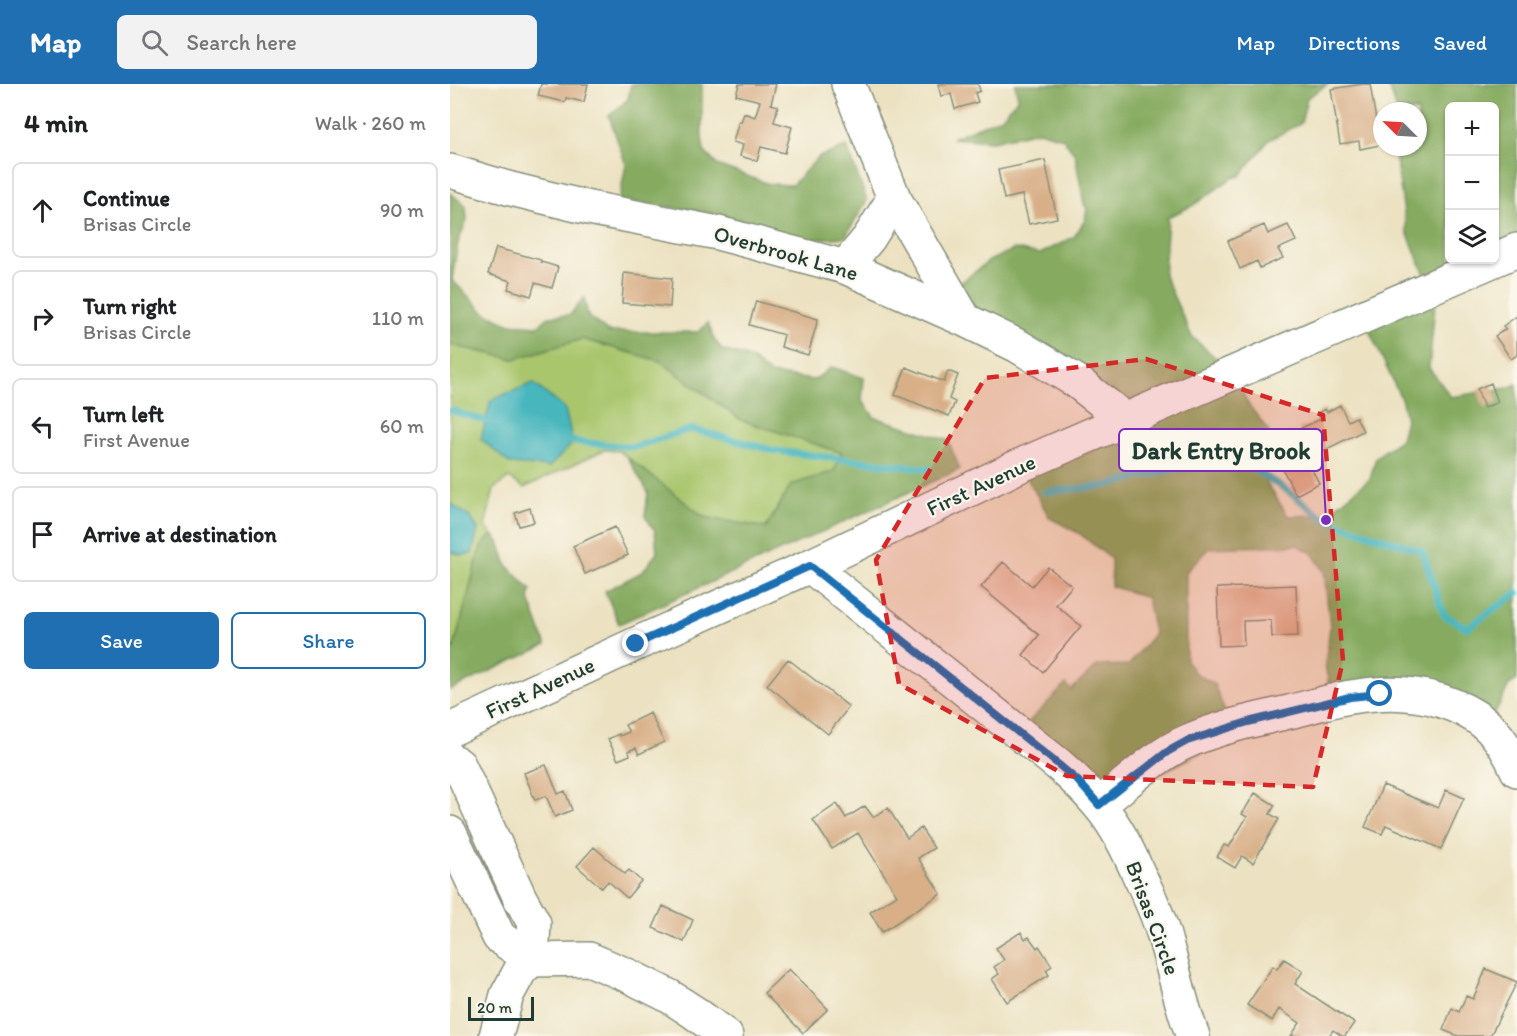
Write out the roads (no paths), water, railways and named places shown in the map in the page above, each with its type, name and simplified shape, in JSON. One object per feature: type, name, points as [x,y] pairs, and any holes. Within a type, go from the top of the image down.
[{"type":"street","points":[[848,84],[894,198],[965,320]]},
{"type":"street","name":"Overbrook Lane","points":[[450,171],[544,198],[718,233],[845,267],[1018,346],[1076,381],[1126,420]]},
{"type":"street","points":[[845,267],[869,238],[894,198]]},
{"type":"street","name":"First Avenue","points":[[450,730],[810,566],[1018,466],[1517,250]]},
{"type":"street","name":"Brisas Circle","points":[[810,566],[1059,765],[1078,781],[1099,805],[1129,853],[1152,904],[1166,941],[1192,1036]]},
{"type":"street","points":[[1099,805],[1167,752],[1187,741],[1248,722],[1350,697],[1380,694],[1406,694],[1431,699],[1452,705],[1475,717],[1492,730],[1517,770]]},
{"type":"street","points":[[450,759],[459,765],[520,898],[534,922],[532,960],[521,969],[507,995],[496,1036]]},
{"type":"street","points":[[450,833],[499,937],[532,960],[589,958],[669,996],[726,1036]]},
{"type":"water","points":[[533,383],[565,409],[573,443],[549,467],[510,464],[481,439],[491,400]]},
{"type":"water","points":[[450,503],[471,518],[478,529],[472,554],[460,555],[450,551]]},
{"type":"waterway","points":[[450,410],[492,423]]},
{"type":"waterway","points":[[567,441],[634,447],[691,429],[776,451],[929,469]]},
{"type":"waterway","points":[[1045,492],[1104,486],[1177,468],[1245,464],[1285,489],[1326,520],[1422,551],[1444,615],[1467,628],[1517,593]]},
{"type":"place","name":"Dark Entry Brook","points":[[1326,520]]}]
